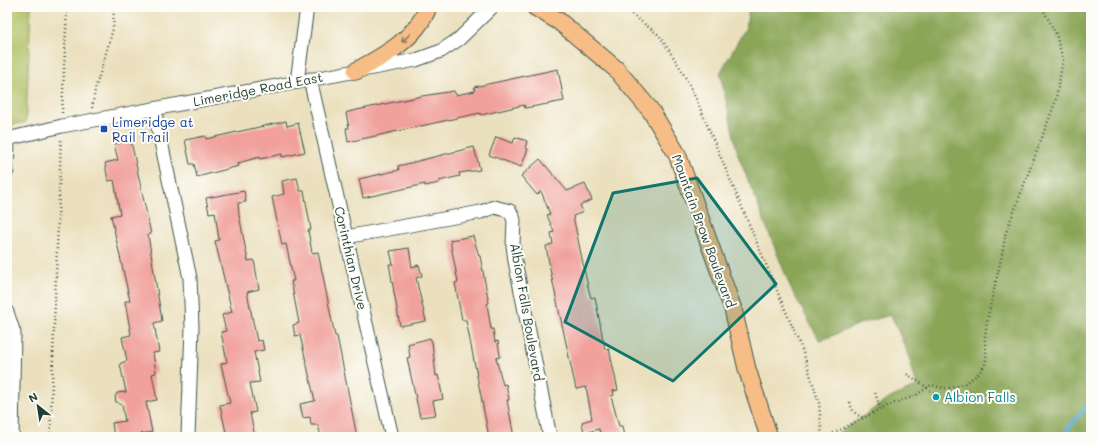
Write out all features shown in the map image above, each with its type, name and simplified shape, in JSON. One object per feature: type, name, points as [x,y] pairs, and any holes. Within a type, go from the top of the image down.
[{"type":"main road","points":[[356,71],[384,56],[401,43],[423,20],[428,7]]},
{"type":"main road","name":"Mountain Brow Boulevard","points":[[535,7],[560,22],[616,68],[651,111],[677,154],[733,309],[747,369],[769,437]]},
{"type":"street","points":[[296,82],[307,7]]},
{"type":"street","name":"Limeridge Road East","points":[[7,139],[62,126],[416,60],[441,51],[459,39],[492,7]]},
{"type":"street","name":"Corinthian Drive","points":[[310,79],[392,437]]},
{"type":"street","points":[[154,109],[190,278],[192,327],[188,437]]},
{"type":"street","points":[[7,139],[7,171]]},
{"type":"street","name":"Albion Falls Boulevard","points":[[346,237],[481,212],[494,207],[510,211],[514,220],[513,245],[515,261],[550,437]]},
{"type":"street","points":[[7,312],[14,332],[12,437]]},
{"type":"path","points":[[62,113],[67,7]]},
{"type":"path","points":[[92,110],[95,90],[113,29],[114,7]]},
{"type":"path","points":[[622,7],[659,35],[681,69],[697,101],[803,352],[819,403],[822,437]]},
{"type":"path","points":[[826,437],[881,410],[915,396],[931,385],[945,388],[963,384],[982,370],[987,361],[985,338],[992,296],[1002,257],[1005,234],[1055,103],[1063,60],[1056,34],[1042,7]]},
{"type":"path","points":[[50,437],[61,136]]},
{"type":"path","points":[[907,374],[928,388],[936,397]]},
{"type":"path","points":[[875,393],[881,410]]},
{"type":"path","points":[[850,402],[851,410],[855,414],[864,418]]},
{"type":"highlighted area","points":[[697,178],[776,284],[673,381],[565,322],[613,193]]},
{"type":"green space","points":[[7,7],[31,7],[26,122],[7,126]]},
{"type":"green space","points":[[749,7],[1091,7],[1091,437],[833,437],[888,399],[917,386],[907,351],[891,315],[862,323],[820,341],[792,291],[738,155],[720,73],[746,27]]},
{"type":"building","points":[[558,69],[564,101],[525,108],[524,105],[481,115],[480,113],[348,142],[346,128],[349,128],[346,113],[348,112],[422,96],[454,91],[456,95],[475,91],[474,87]]},
{"type":"building","points":[[286,121],[287,126],[298,123],[305,152],[282,157],[282,154],[260,159],[260,157],[238,163],[239,166],[197,177],[194,164],[190,164],[185,140],[205,136],[206,139]]},
{"type":"building","points":[[496,137],[513,143],[515,137],[527,141],[525,148],[528,149],[521,167],[489,155]]},
{"type":"building","points":[[131,141],[151,234],[148,235],[162,321],[154,323],[159,352],[153,353],[156,373],[152,374],[157,400],[146,402],[152,432],[140,434],[141,437],[114,437],[112,423],[125,421],[122,405],[116,402],[115,397],[117,393],[126,392],[120,364],[127,361],[122,337],[131,335],[125,301],[130,301],[111,216],[120,214],[114,180],[108,181],[105,163],[118,160],[114,144]]},
{"type":"building","points":[[474,147],[480,170],[459,173],[460,176],[439,181],[439,183],[425,186],[425,184],[363,198],[359,179],[399,170],[398,166]]},
{"type":"building","points":[[540,159],[567,191],[585,184],[592,200],[580,205],[583,212],[573,216],[588,287],[591,298],[595,297],[605,350],[609,349],[618,390],[613,391],[614,395],[611,396],[619,426],[622,426],[624,437],[601,437],[599,429],[584,433],[582,422],[592,419],[586,387],[576,389],[551,274],[546,246],[553,244],[551,233],[554,232],[547,215],[550,214],[541,191],[537,195],[521,176]]},
{"type":"building","points":[[297,178],[300,191],[304,191],[311,230],[308,230],[312,253],[318,252],[335,336],[337,336],[357,437],[321,437],[318,425],[311,425],[310,417],[303,418],[300,404],[315,401],[300,335],[295,336],[293,325],[299,323],[291,281],[294,281],[286,244],[282,245],[272,197],[284,194],[282,181]]},
{"type":"building","points":[[244,191],[246,202],[238,203],[239,215],[248,261],[254,260],[259,289],[247,292],[257,341],[262,340],[264,350],[254,352],[260,382],[250,383],[256,412],[250,413],[255,437],[227,437],[220,405],[230,403],[221,364],[227,362],[221,332],[226,331],[222,315],[232,312],[215,241],[219,240],[215,212],[209,213],[206,198]]},
{"type":"building","points":[[473,236],[480,256],[489,303],[487,304],[491,329],[493,329],[495,342],[498,341],[500,357],[496,358],[503,385],[506,384],[509,400],[507,400],[514,437],[489,437],[466,320],[462,320],[455,283],[458,282],[450,240]]},
{"type":"building","points":[[409,248],[412,267],[419,265],[422,276],[416,278],[426,321],[400,326],[389,264],[393,264],[390,251]]},
{"type":"building","points":[[430,338],[432,342],[436,376],[438,375],[443,399],[433,401],[436,415],[420,417],[407,358],[410,357],[408,344]]},
{"type":"waterway","points":[[1061,437],[1091,401]]},
{"type":"place","name":"Limeridge at Rail Trail","points":[[104,129]]},
{"type":"place","name":"Albion Falls","points":[[936,397]]}]
